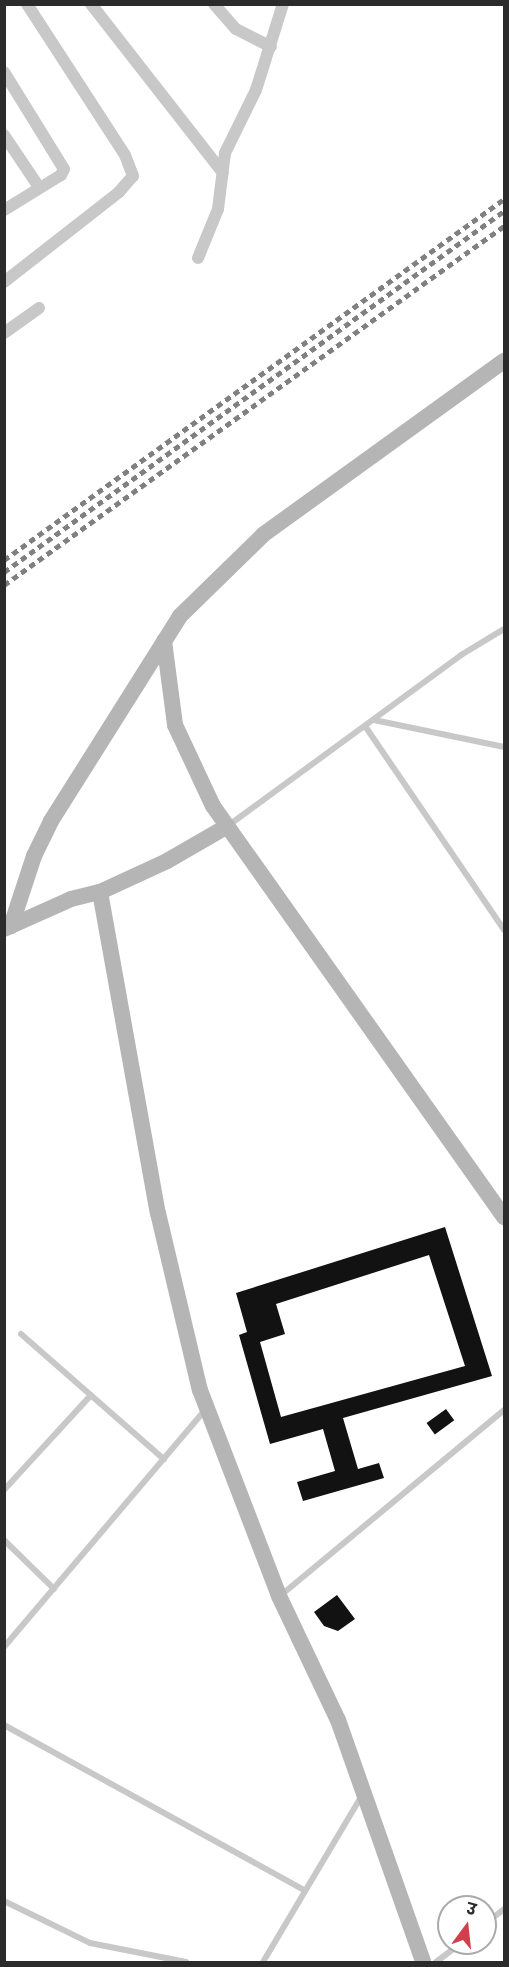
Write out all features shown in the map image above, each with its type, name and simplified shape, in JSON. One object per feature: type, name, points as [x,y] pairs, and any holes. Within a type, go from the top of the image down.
[{"type":"street","points":[[4,282],[119,192],[133,176],[125,155],[27,4]]},
{"type":"street","points":[[91,4],[216,166],[218,209],[198,258]]},
{"type":"street","points":[[214,4],[236,29],[261,42]]},
{"type":"street","points":[[216,166],[225,153],[256,90],[261,42],[283,4]]},
{"type":"street","points":[[4,72],[64,169],[62,175],[4,210]]},
{"type":"street","points":[[4,135],[39,187]]},
{"type":"street","points":[[4,333],[39,308]]},
{"type":"street","points":[[8,928],[34,856],[51,821],[164,641],[215,578],[264,534],[504,361]]},
{"type":"street","points":[[164,641],[175,725],[226,827],[504,1217]]},
{"type":"street","points":[[8,928],[71,899],[100,892],[167,861],[226,827]]},
{"type":"street","points":[[100,892],[158,1213],[206,1409],[279,1596],[325,1689],[365,1791],[423,1962]]},
{"type":"lane","points":[[226,827],[484,638],[504,629]]},
{"type":"lane","points":[[374,720],[504,747]]},
{"type":"lane","points":[[365,726],[504,930]]},
{"type":"lane","points":[[21,1334],[164,1459]]},
{"type":"lane","points":[[4,1490],[90,1396]]},
{"type":"lane","points":[[4,1647],[206,1409]]},
{"type":"lane","points":[[279,1596],[504,1410]]},
{"type":"lane","points":[[4,1540],[54,1589]]},
{"type":"lane","points":[[4,1725],[304,1890]]},
{"type":"lane","points":[[263,1962],[365,1791]]},
{"type":"lane","points":[[4,1901],[90,1943],[186,1962]]},
{"type":"building","points":[[445,1227],[492,1376],[343,1418],[358,1469],[379,1463],[384,1478],[303,1501],[297,1482],[335,1471],[323,1429],[270,1444],[239,1335],[247,1332],[236,1293]],"holes":[[[429,1255],[465,1366],[281,1417],[260,1342],[285,1334],[276,1304]]]},
{"type":"building","points":[[446,1409],[454,1420],[435,1434],[427,1423]]},
{"type":"building","points":[[337,1595],[355,1619],[338,1631],[324,1626],[314,1612]]},
{"type":"railway","points":[[4,560],[504,199]]},
{"type":"railway","points":[[4,572],[504,211]]},
{"type":"railway","points":[[4,585],[504,226]]}]
